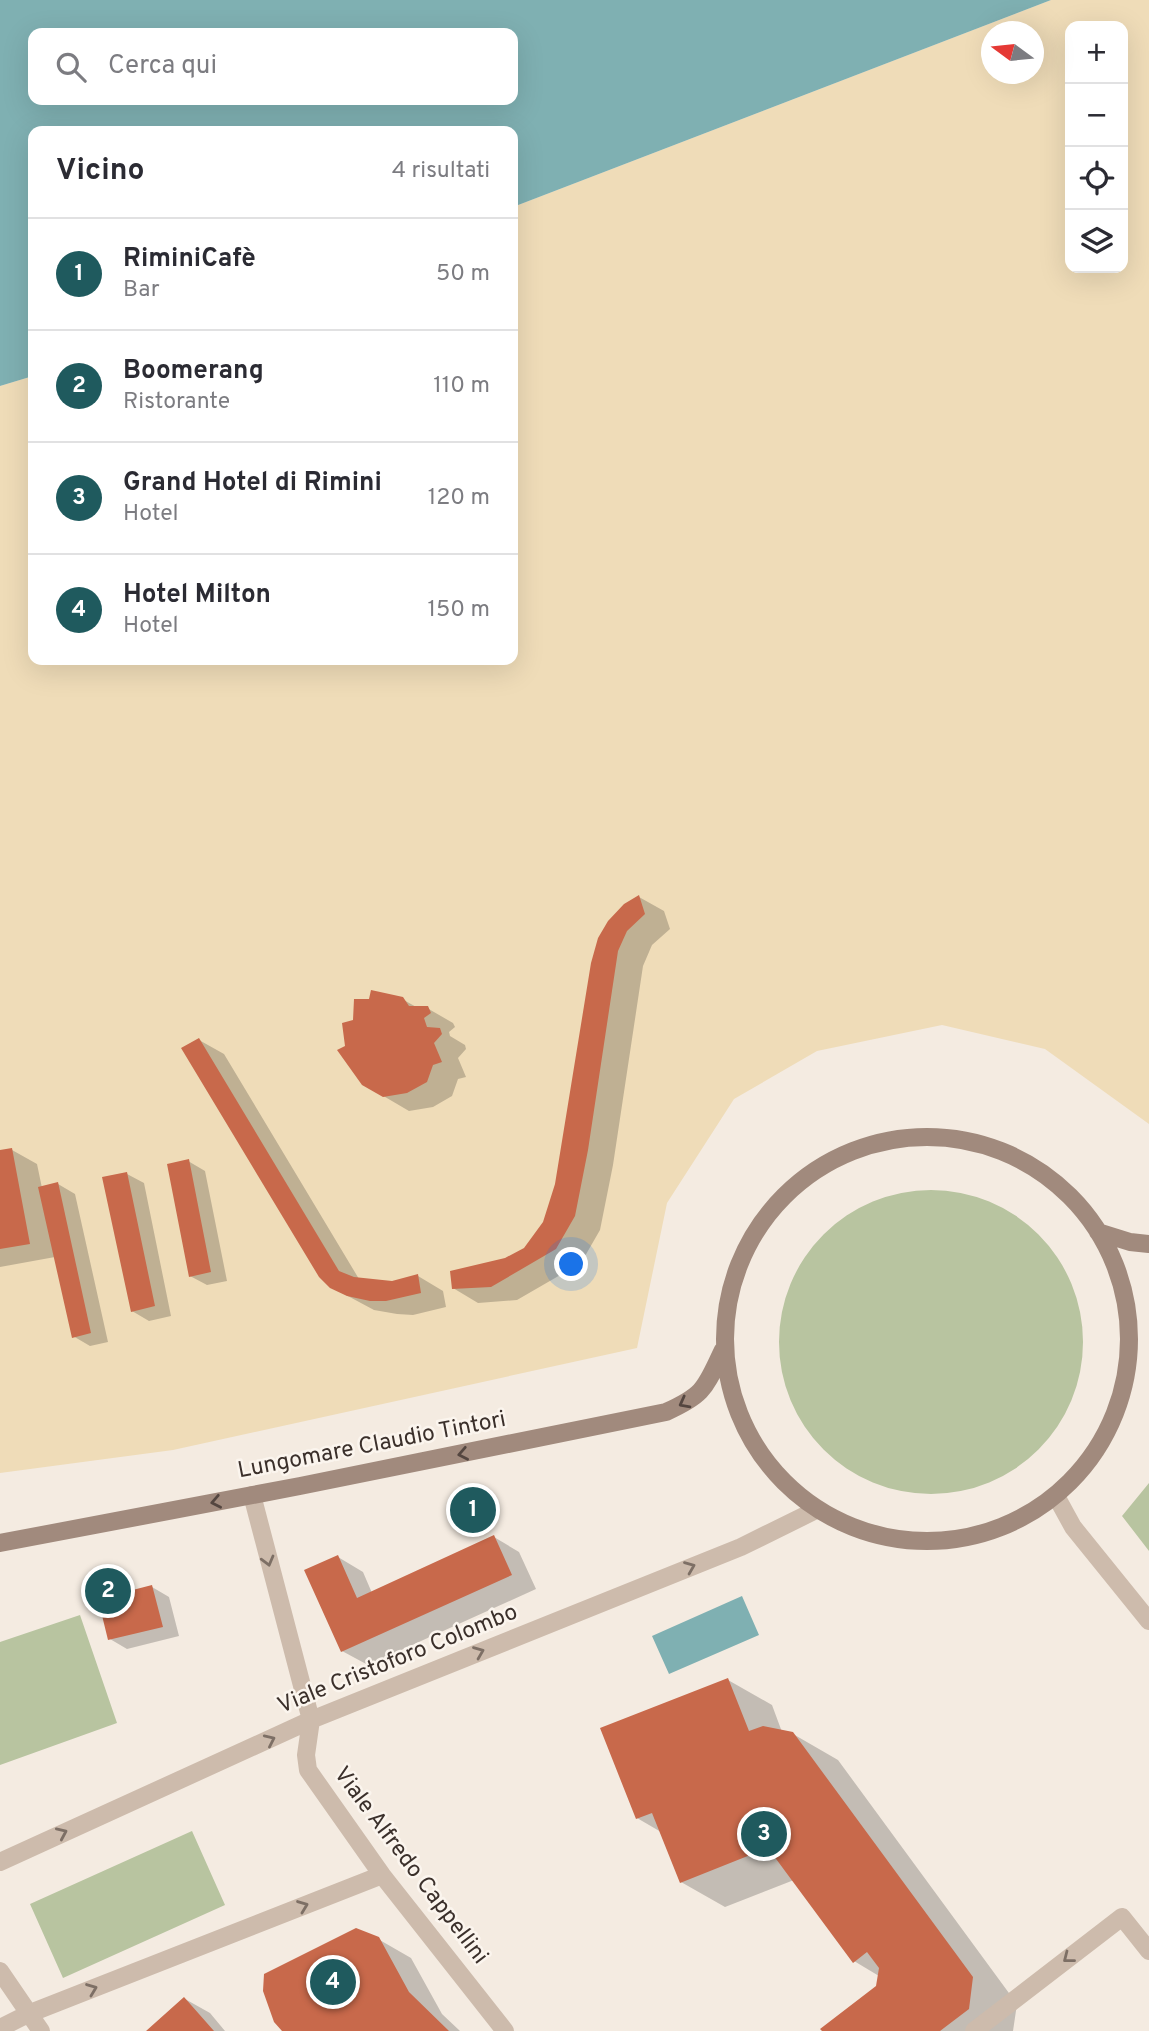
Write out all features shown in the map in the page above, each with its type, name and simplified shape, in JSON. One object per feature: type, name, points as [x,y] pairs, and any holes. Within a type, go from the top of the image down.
[{"type":"street","points":[[919,1135],[984,1142],[1044,1171],[1091,1217],[1098,1232],[1121,1276],[1130,1335],[1122,1396],[1096,1451],[1056,1496],[1012,1524],[963,1539],[913,1542],[863,1532],[817,1510],[769,1468],[737,1412],[723,1350],[730,1287],[756,1228],[798,1181],[855,1147],[919,1135]]},
{"type":"street","points":[[1098,1232],[1130,1242],[1149,1244]]},
{"type":"street","name":"Lungomare Claudio Tintori","points":[[0,1543],[666,1412],[691,1401],[704,1390],[723,1350]]},
{"type":"street","points":[[252,1495],[310,1720]]},
{"type":"street","points":[[1056,1496],[1073,1527],[1149,1621]]},
{"type":"street","name":"Viale Cristoforo Colombo","points":[[0,1861],[310,1720],[741,1547],[817,1510]]},
{"type":"street","name":"Viale Alfredo Cappellini","points":[[310,1720],[306,1755],[308,1770],[382,1875],[505,2031]]},
{"type":"street","points":[[0,2028],[28,2014],[382,1875]]},
{"type":"street","points":[[974,2031],[1122,1917],[1149,1951]]},
{"type":"street","points":[[0,1971],[41,2031]]},
{"type":"green space","points":[[931,1190],[961,1193],[989,1202],[1015,1216],[1038,1235],[1057,1258],[1071,1284],[1080,1312],[1083,1342],[1080,1372],[1071,1400],[1057,1426],[1038,1449],[1015,1468],[989,1482],[961,1491],[931,1494],[901,1491],[873,1482],[847,1468],[824,1449],[805,1426],[791,1400],[782,1372],[779,1342],[782,1312],[791,1284],[805,1258],[824,1235],[847,1216],[873,1202],[901,1193]]},
{"type":"green space","points":[[1149,1483],[1149,1551],[1122,1516]]},
{"type":"green space","points":[[80,1615],[117,1723],[0,1765],[0,1642]]},
{"type":"green space","points":[[192,1831],[225,1905],[63,1978],[30,1904]]},
{"type":"sand","points":[[1051,0],[1149,0],[1149,1124],[1045,1049],[942,1025],[817,1051],[734,1099],[667,1203],[637,1348],[173,1450],[0,1473],[0,386],[28,378],[28,665],[518,665],[518,205],[981,27],[981,84],[1044,84],[1044,21],[996,21]]},
{"type":"water","points":[[0,0],[1051,0],[996,21],[981,21],[981,27],[518,205],[518,126],[28,126],[28,378],[0,386]]},
{"type":"water","points":[[742,1596],[759,1635],[669,1674],[652,1636]]},
{"type":"building","points":[[639,895],[645,914],[627,931],[618,951],[588,1150],[575,1216],[556,1249],[491,1287],[452,1289],[450,1271],[505,1258],[524,1248],[543,1222],[555,1184],[591,963],[598,938],[608,921],[624,904]]},
{"type":"building","points":[[371,990],[403,997],[409,1006],[428,1006],[431,1013],[424,1018],[427,1027],[440,1028],[442,1034],[434,1043],[442,1062],[433,1065],[427,1082],[407,1093],[383,1097],[362,1085],[337,1050],[345,1046],[342,1023],[353,1020],[354,999],[369,999]]},
{"type":"building","points":[[199,1038],[339,1271],[354,1277],[392,1281],[418,1274],[421,1293],[386,1301],[370,1301],[347,1296],[330,1288],[319,1277],[181,1048]]},
{"type":"building","points":[[12,1148],[30,1244],[0,1249],[0,1150]]},
{"type":"building","points":[[189,1159],[211,1272],[189,1277],[167,1164]]},
{"type":"building","points":[[127,1172],[155,1306],[131,1312],[102,1177]]},
{"type":"building","points":[[58,1182],[91,1333],[72,1338],[38,1187]]},
{"type":"building","points":[[494,1535],[512,1575],[341,1652],[304,1570],[338,1555],[357,1598]]},
{"type":"building","points":[[152,1585],[163,1627],[108,1640],[98,1599]]},
{"type":"building","points":[[728,1678],[749,1731],[763,1726],[793,1732],[973,1977],[969,2009],[940,2031],[822,2031],[820,2029],[876,1986],[879,1968],[867,1952],[853,1963],[768,1848],[680,1883],[652,1813],[636,1819],[600,1728]]},
{"type":"building","points":[[356,1928],[379,1937],[409,1992],[449,2031],[282,2031],[274,2022],[263,1991],[264,1974]]},
{"type":"building","points":[[184,1997],[214,2031],[146,2031]]},
{"type":"place","name":"RiminiCafè","points":[[473,1510]]},
{"type":"place","name":"Boomerang","points":[[108,1591]]},
{"type":"place","name":"Grand Hotel di Rimini","points":[[764,1834]]},
{"type":"place","name":"Hotel Milton","points":[[333,1982]]}]
